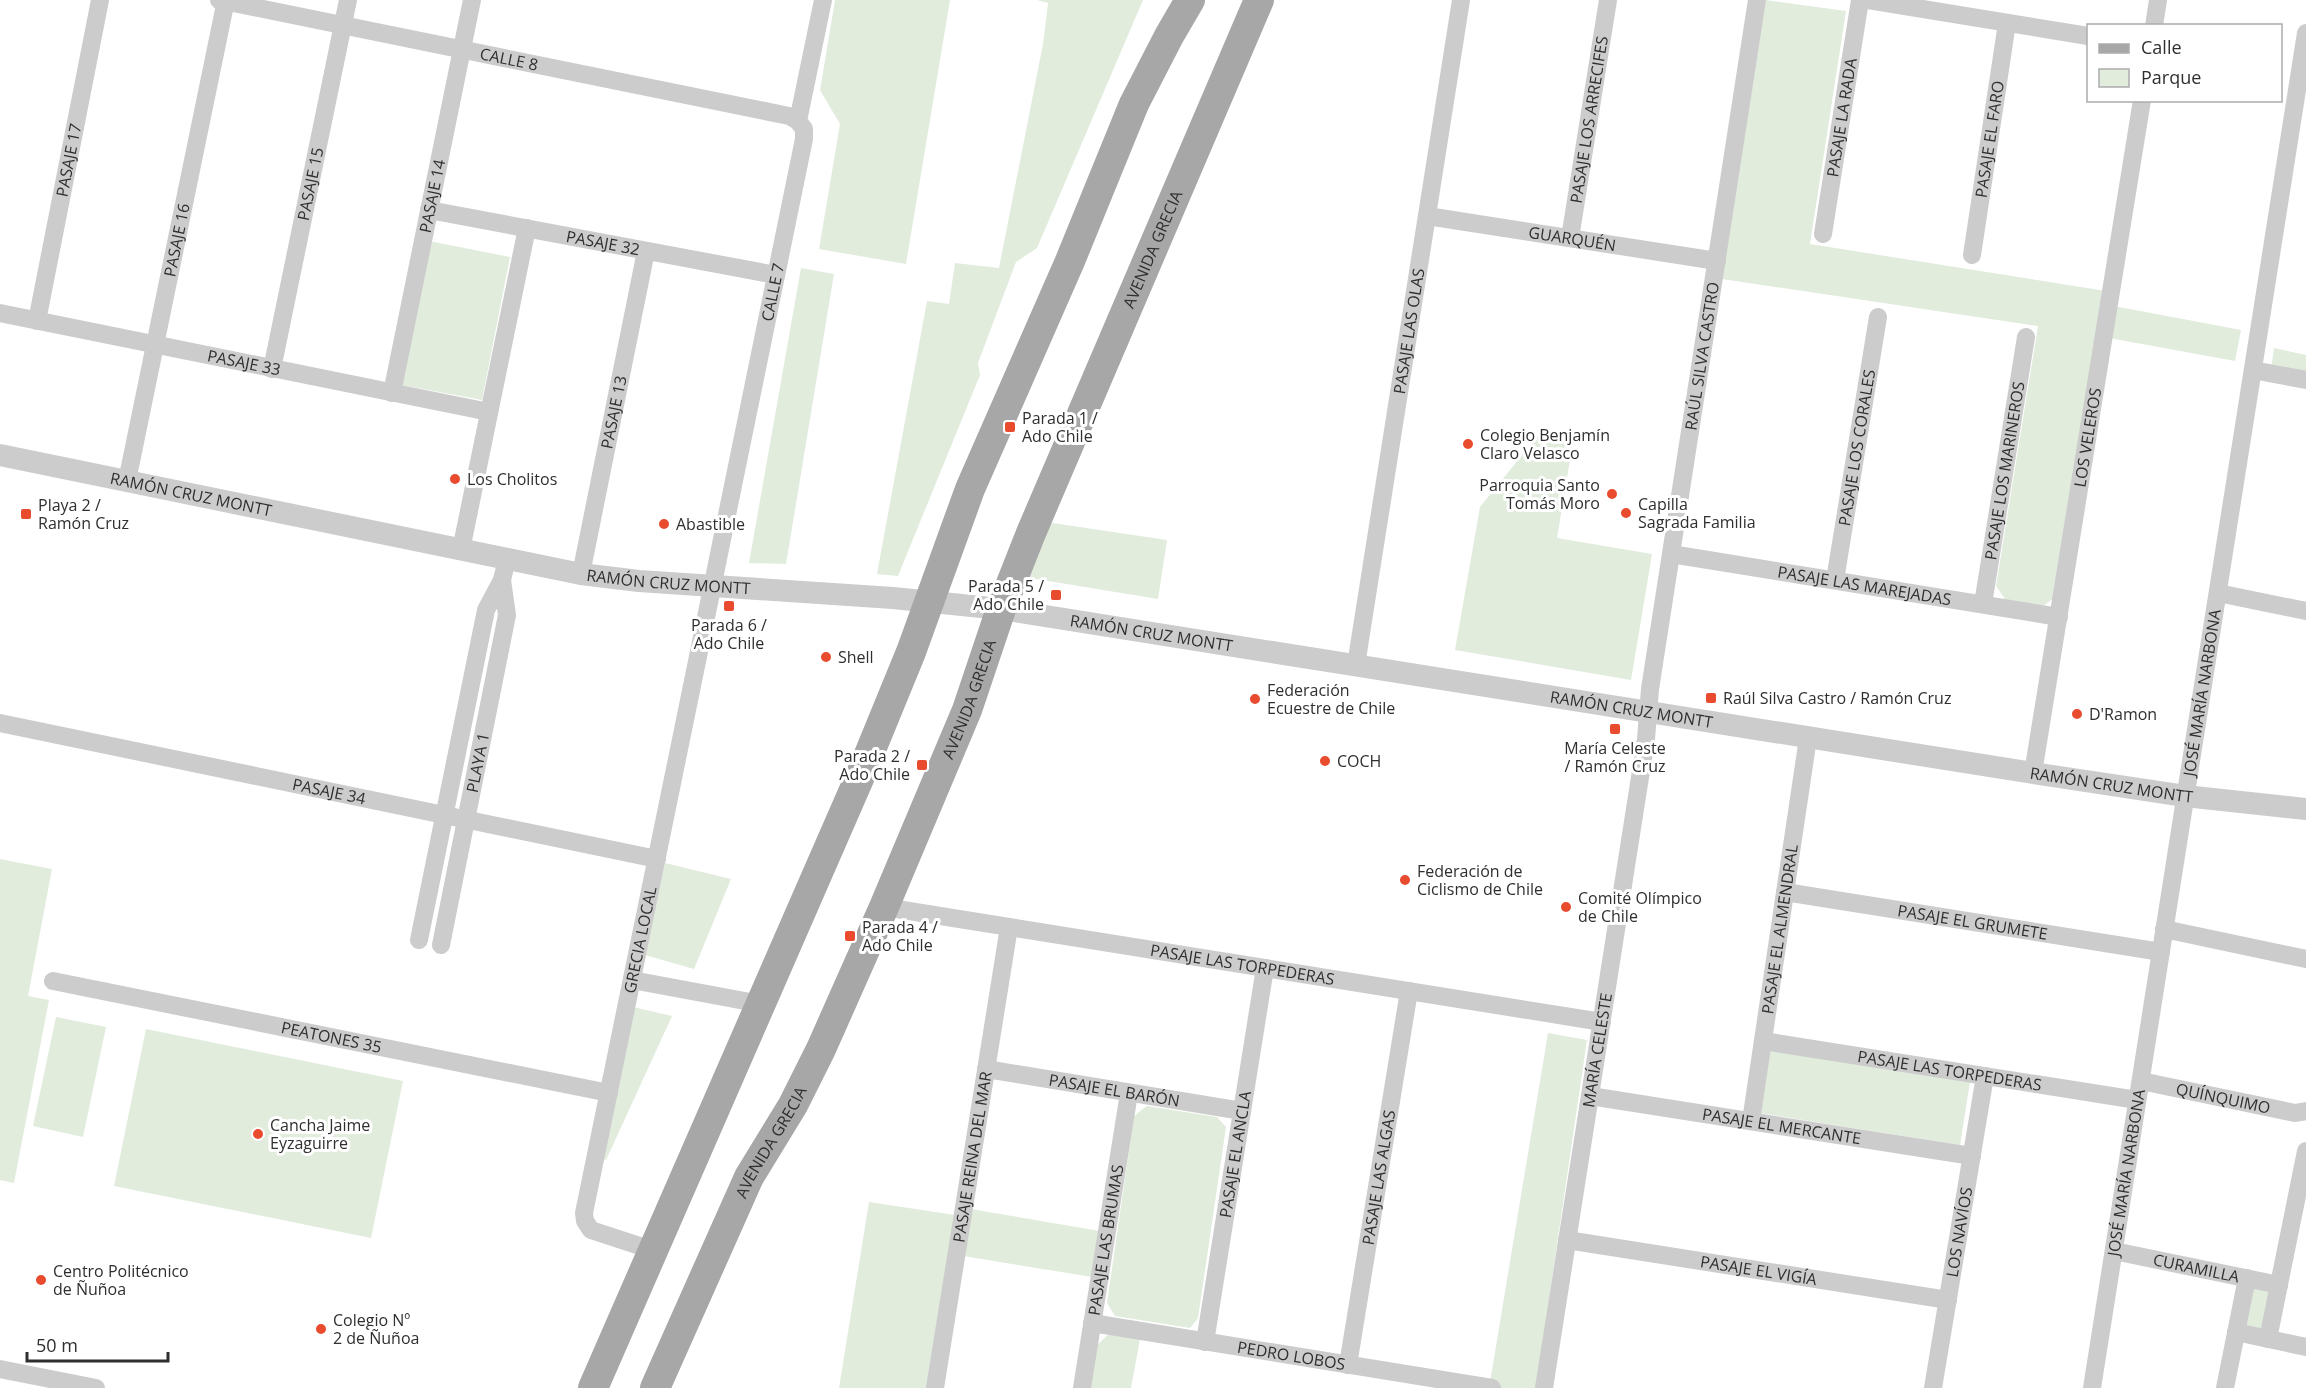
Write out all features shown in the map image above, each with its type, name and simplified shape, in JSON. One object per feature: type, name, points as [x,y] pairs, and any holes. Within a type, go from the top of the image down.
[{"type":"main road","points":[[593,1388],[861,774],[911,652],[970,489],[1070,261],[1134,104],[1190,0]]},
{"type":"main road","name":"AVENIDA GRECIA","points":[[656,1388],[749,1177],[793,1105],[816,1059],[884,907],[967,710],[1001,609],[1099,370],[1258,0]]},
{"type":"street","name":"PASAJE 17","points":[[37,321],[100,0]]},
{"type":"street","name":"CALLE 8","points":[[224,0],[789,116],[798,121]]},
{"type":"street","name":"PASAJE 16","points":[[127,481],[224,0]]},
{"type":"street","name":"PASAJE 15","points":[[272,369],[348,0]]},
{"type":"street","name":"PASAJE 14","points":[[392,393],[472,0]]},
{"type":"street","name":"CALLE 7","points":[[712,585],[804,139],[804,129],[798,121],[823,0]]},
{"type":"street","name":"PASAJE LAS OLAS","points":[[1356,665],[1461,0]]},
{"type":"street","name":"PASAJE LOS ARRECIFES","points":[[1570,238],[1608,0]]},
{"type":"street","name":"RAÚL SILVA CASTRO","points":[[1648,711],[1757,0]]},
{"type":"street","name":"PASAJE LA RADA","points":[[1823,234],[1860,0]]},
{"type":"street","points":[[1868,0],[2087,36]]},
{"type":"street","points":[[2154,24],[2158,0]]},
{"type":"street","name":"PASAJE EL FARO","points":[[1972,255],[2007,23]]},
{"type":"street","name":"JOSÉ MARÍA NARBONA","points":[[2092,1388],[2306,33]]},
{"type":"street","name":"LOS VELEROS","points":[[2034,773],[2142,102]]},
{"type":"street","name":"PASAJE 32","points":[[429,210],[776,275]]},
{"type":"street","name":"GUARQUÉN","points":[[1427,216],[1717,261]]},
{"type":"street","points":[[461,550],[526,228]]},
{"type":"street","name":"PASAJE 13","points":[[581,574],[646,251]]},
{"type":"street","name":"PASAJE 33","points":[[0,313],[489,412]]},
{"type":"street","name":"PASAJE LOS CORALES","points":[[1835,580],[1878,317]]},
{"type":"street","name":"PASAJE LOS MARINEROS","points":[[1983,604],[2026,337]]},
{"type":"street","points":[[2253,370],[2306,380]]},
{"type":"street","name":"RAMÓN CRUZ MONTT","points":[[0,455],[461,550],[505,570],[581,574],[639,581],[1001,609],[2034,773],[2185,796],[2306,809]]},
{"type":"street","name":"PASAJE LAS MAREJADAS","points":[[1671,554],[2059,616]]},
{"type":"street","name":"PLAYA 1","points":[[419,940],[486,610],[505,570]]},
{"type":"street","name":"PLAYA 1","points":[[441,945],[507,615],[505,570]]},
{"type":"street","name":"GRECIA LOCAL","points":[[652,1250],[591,1230],[585,1221],[584,1213],[712,585]]},
{"type":"street","points":[[2218,593],[2306,610]]},
{"type":"street","name":"MARÍA CELESTE","points":[[1544,1388],[1646,739],[1648,711]]},
{"type":"street","name":"PASAJE 34","points":[[0,723],[657,859]]},
{"type":"street","name":"PASAJE EL ALMENDRAL","points":[[1751,1121],[1808,738]]},
{"type":"street","name":"PASAJE EL GRUMETE","points":[[1785,892],[2161,952]]},
{"type":"street","name":"PASAJE LAS TORPEDERAS","points":[[884,907],[1602,1022]]},
{"type":"street","name":"PASAJE REINA DEL MAR","points":[[935,1388],[1009,927]]},
{"type":"street","points":[[2164,929],[2306,959]]},
{"type":"street","name":"PASAJE EL ANCLA","points":[[1205,1342],[1265,968]]},
{"type":"street","points":[[632,980],[761,1004]]},
{"type":"street","name":"PEATONES 35","points":[[52,981],[609,1093]]},
{"type":"street","name":"PASAJE LAS ALGAS","points":[[1348,1365],[1409,991]]},
{"type":"street","name":"PASAJE LAS TORPEDERAS","points":[[1763,1041],[2137,1100]]},
{"type":"street","name":"PASAJE EL BARÓN","points":[[986,1069],[1242,1111]]},
{"type":"street","name":"LOS NAVÍOS","points":[[1933,1388],[1985,1076]]},
{"type":"street","name":"QUÍNQUIMO","points":[[2140,1081],[2295,1113],[2306,1111]]},
{"type":"street","name":"PASAJE LAS BRUMAS","points":[[1082,1388],[1129,1093]]},
{"type":"street","name":"PASAJE EL MERCANTE","points":[[1590,1096],[1972,1156]]},
{"type":"street","points":[[2268,1339],[2306,1151]]},
{"type":"street","name":"PASAJE EL VIGÍA","points":[[1567,1240],[1948,1300]]},
{"type":"street","name":"CURAMILLA","points":[[2114,1251],[2279,1285]]},
{"type":"street","points":[[2225,1388],[2247,1278]]},
{"type":"street","name":"PEDRO LOBOS","points":[[1092,1323],[1492,1388]]},
{"type":"street","points":[[2236,1332],[2306,1347]]},
{"type":"street","points":[[0,1369],[96,1388]]},
{"type":"green space","points":[[835,0],[950,0],[906,264],[819,249],[840,124],[820,90]]},
{"type":"green space","points":[[1037,0],[1143,0],[1037,248],[1016,262],[978,363],[980,375],[898,576],[877,574],[927,301],[949,304],[955,263],[999,268],[1043,44],[1048,3]]},
{"type":"green space","points":[[1766,0],[1846,11],[1810,244],[2106,291],[2114,306],[2241,330],[2235,361],[2098,336],[2054,598],[2042,607],[2007,602],[1996,586],[2038,326],[1722,279]]},
{"type":"green space","points":[[429,241],[510,257],[482,400],[402,385]]},
{"type":"green space","points":[[801,268],[834,274],[786,564],[749,563]]},
{"type":"green space","points":[[2274,348],[2306,355],[2306,375],[2271,369]]},
{"type":"green space","points":[[1540,433],[1574,436],[1557,538],[1652,554],[1631,680],[1455,650],[1480,507]]},
{"type":"green space","points":[[1046,522],[1167,540],[1158,599],[1024,577]]},
{"type":"green space","points":[[0,859],[52,869],[28,996],[49,1000],[14,1183],[0,1180]]},
{"type":"green space","points":[[665,863],[731,879],[694,969],[645,955]]},
{"type":"green space","points":[[633,1007],[672,1016],[606,1160],[598,1157]]},
{"type":"green space","points":[[56,1017],[106,1027],[83,1137],[33,1126]]},
{"type":"green space","name":"Cancha Jaime Eyzaguirre","points":[[146,1029],[403,1081],[371,1238],[114,1186]]},
{"type":"green space","points":[[1548,1033],[1587,1040],[1536,1388],[1489,1388]]},
{"type":"green space","points":[[1769,1050],[1970,1082],[1960,1145],[1759,1113]]},
{"type":"green space","points":[[1147,1106],[1217,1117],[1226,1127],[1198,1318],[1190,1328],[1115,1316],[1107,1303],[1134,1116]]},
{"type":"green space","points":[[869,1202],[955,1215],[927,1388],[839,1388]]},
{"type":"green space","points":[[971,1209],[1100,1231],[1092,1277],[963,1256]]},
{"type":"green space","points":[[2250,1287],[2270,1291],[2262,1331],[2243,1328]]},
{"type":"green space","points":[[1110,1333],[1140,1339],[1131,1388],[1089,1388],[1096,1346]]},
{"type":"place","name":"Parada 1 / Ado Chile","points":[[1010,427]]},
{"type":"place","name":"Colegio Benjamín Claro Velasco","points":[[1468,444]]},
{"type":"place","name":"Los Cholitos","points":[[455,479]]},
{"type":"place","name":"Parroquia Santo Tomás Moro","points":[[1612,494]]},
{"type":"place","name":"Capilla Sagrada Familia","points":[[1626,513]]},
{"type":"place","name":"Playa 2 / Ramón Cruz","points":[[26,514]]},
{"type":"place","name":"Abastible","points":[[664,524]]},
{"type":"place","name":"Parada 5 / Ado Chile","points":[[1056,595]]},
{"type":"place","name":"Parada 6 / Ado Chile","points":[[729,606]]},
{"type":"place","name":"Shell","points":[[826,657]]},
{"type":"place","name":"Raúl Silva Castro / Ramón Cruz","points":[[1711,698]]},
{"type":"place","name":"Federación Ecuestre de Chile","points":[[1255,699]]},
{"type":"place","name":"D'Ramon","points":[[2077,714]]},
{"type":"place","name":"María Celeste / Ramón Cruz","points":[[1615,729]]},
{"type":"place","name":"COCH","points":[[1325,761]]},
{"type":"place","name":"Parada 2 / Ado Chile","points":[[922,765]]},
{"type":"place","name":"Federación de Ciclismo de Chile","points":[[1405,880]]},
{"type":"place","name":"Comité Olímpico de Chile","points":[[1566,907]]},
{"type":"place","name":"Parada 4 / Ado Chile","points":[[850,936]]},
{"type":"place","name":"Cancha Jaime Eyzaguirre","points":[[258,1134]]},
{"type":"place","name":"Centro Politécnico de Ñuñoa","points":[[41,1280]]},
{"type":"place","name":"Colegio Nº 2 de Ñuñoa","points":[[321,1329]]}]
